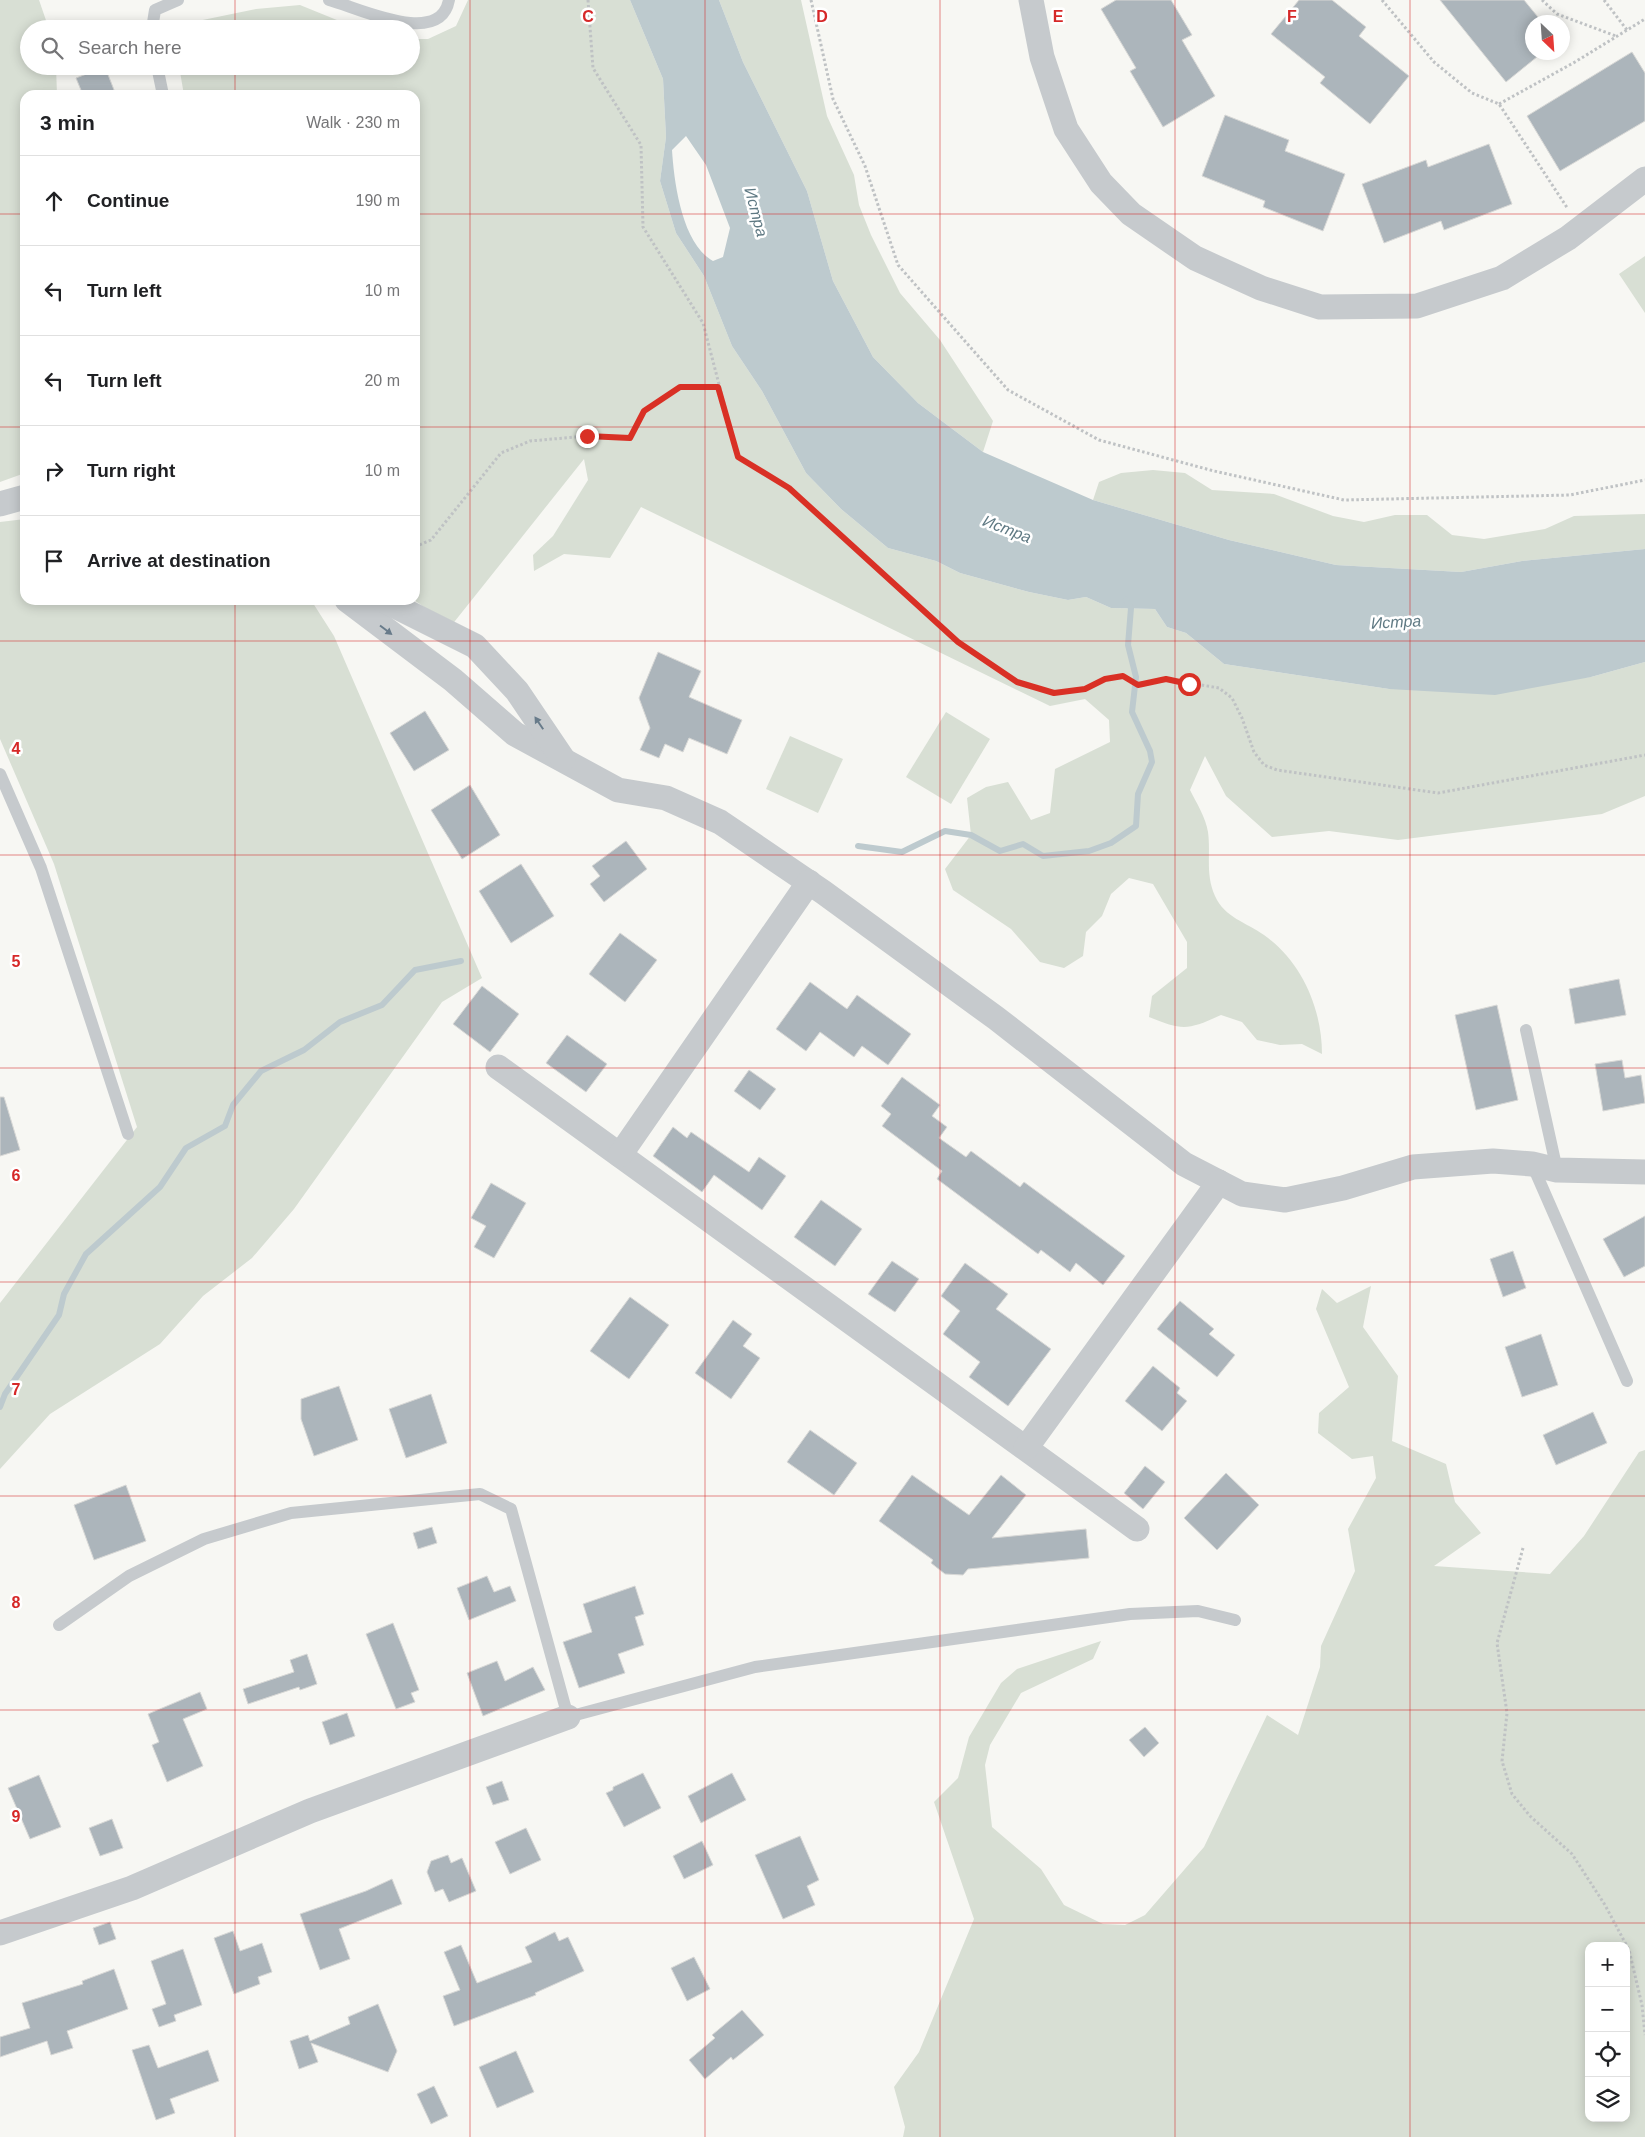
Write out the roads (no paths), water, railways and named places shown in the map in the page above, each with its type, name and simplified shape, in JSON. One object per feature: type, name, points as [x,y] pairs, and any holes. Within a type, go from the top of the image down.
[{"type":"street","points":[[1030,0],[1042,56],[1066,129],[1101,183],[1131,214],[1195,258],[1261,288],[1320,307],[1417,306],[1502,278],[1580,229],[1645,179]]},
{"type":"street","points":[[0,504],[20,498]]},
{"type":"street","points":[[354,605],[453,680],[515,734],[618,790],[666,798],[720,822],[809,882],[996,1018],[1184,1164],[1242,1194],[1284,1200],[1343,1188],[1413,1167],[1493,1162],[1532,1164],[1557,1170],[1645,1172]]},
{"type":"street","points":[[393,605],[475,646],[517,692],[566,763]]},
{"type":"street","points":[[620,1155],[809,882]]},
{"type":"street","points":[[498,1067],[1137,1529]]},
{"type":"street","points":[[1026,1448],[1219,1182]]},
{"type":"street","points":[[0,1933],[132,1888],[310,1811],[568,1717]]},
{"type":"lane","points":[[153,20],[155,10],[178,0]]},
{"type":"lane","points":[[329,0],[393,20]]},
{"type":"lane","points":[[420,25],[434,21],[441,16],[447,10],[449,0]]},
{"type":"lane","points":[[159,75],[163,90]]},
{"type":"lane","points":[[0,774],[41,868],[128,1134]]},
{"type":"lane","points":[[1526,1030],[1557,1170]]},
{"type":"lane","points":[[1532,1164],[1627,1381]]},
{"type":"lane","points":[[59,1625],[129,1576],[204,1539],[291,1513],[480,1494],[511,1509],[568,1717],[755,1667],[1130,1614],[1198,1611],[1235,1620]]},
{"type":"water","name":"Истра","points":[[630,0],[719,0],[743,62],[807,191],[833,281],[873,357],[918,403],[983,452],[1093,500],[1229,540],[1336,565],[1461,572],[1522,561],[1645,549],[1645,662],[1591,677],[1495,695],[1389,689],[1224,664],[1186,633],[1167,627],[1155,609],[1111,608],[1086,597],[1068,600],[1029,592],[960,573],[936,561],[888,548],[841,509],[806,473],[762,391],[732,346],[704,276],[676,233],[660,181],[666,137],[663,79]],"holes":[[[686,136],[706,165],[730,228],[723,257],[713,261],[702,253],[687,227],[678,195],[672,150]]]},
{"type":"waterway","points":[[858,846],[902,852],[945,831],[971,835],[1000,851],[1023,844],[1043,856],[1089,851],[1111,843],[1136,826],[1138,794],[1152,762],[1150,751],[1132,712],[1136,677],[1128,645],[1131,608],[1126,600]]},
{"type":"waterway","points":[[0,1407],[5,1394],[59,1315],[64,1294],[86,1254],[160,1187],[186,1148],[225,1126],[233,1105],[261,1071],[304,1050],[340,1022],[382,1005],[415,970],[461,961]]}]
